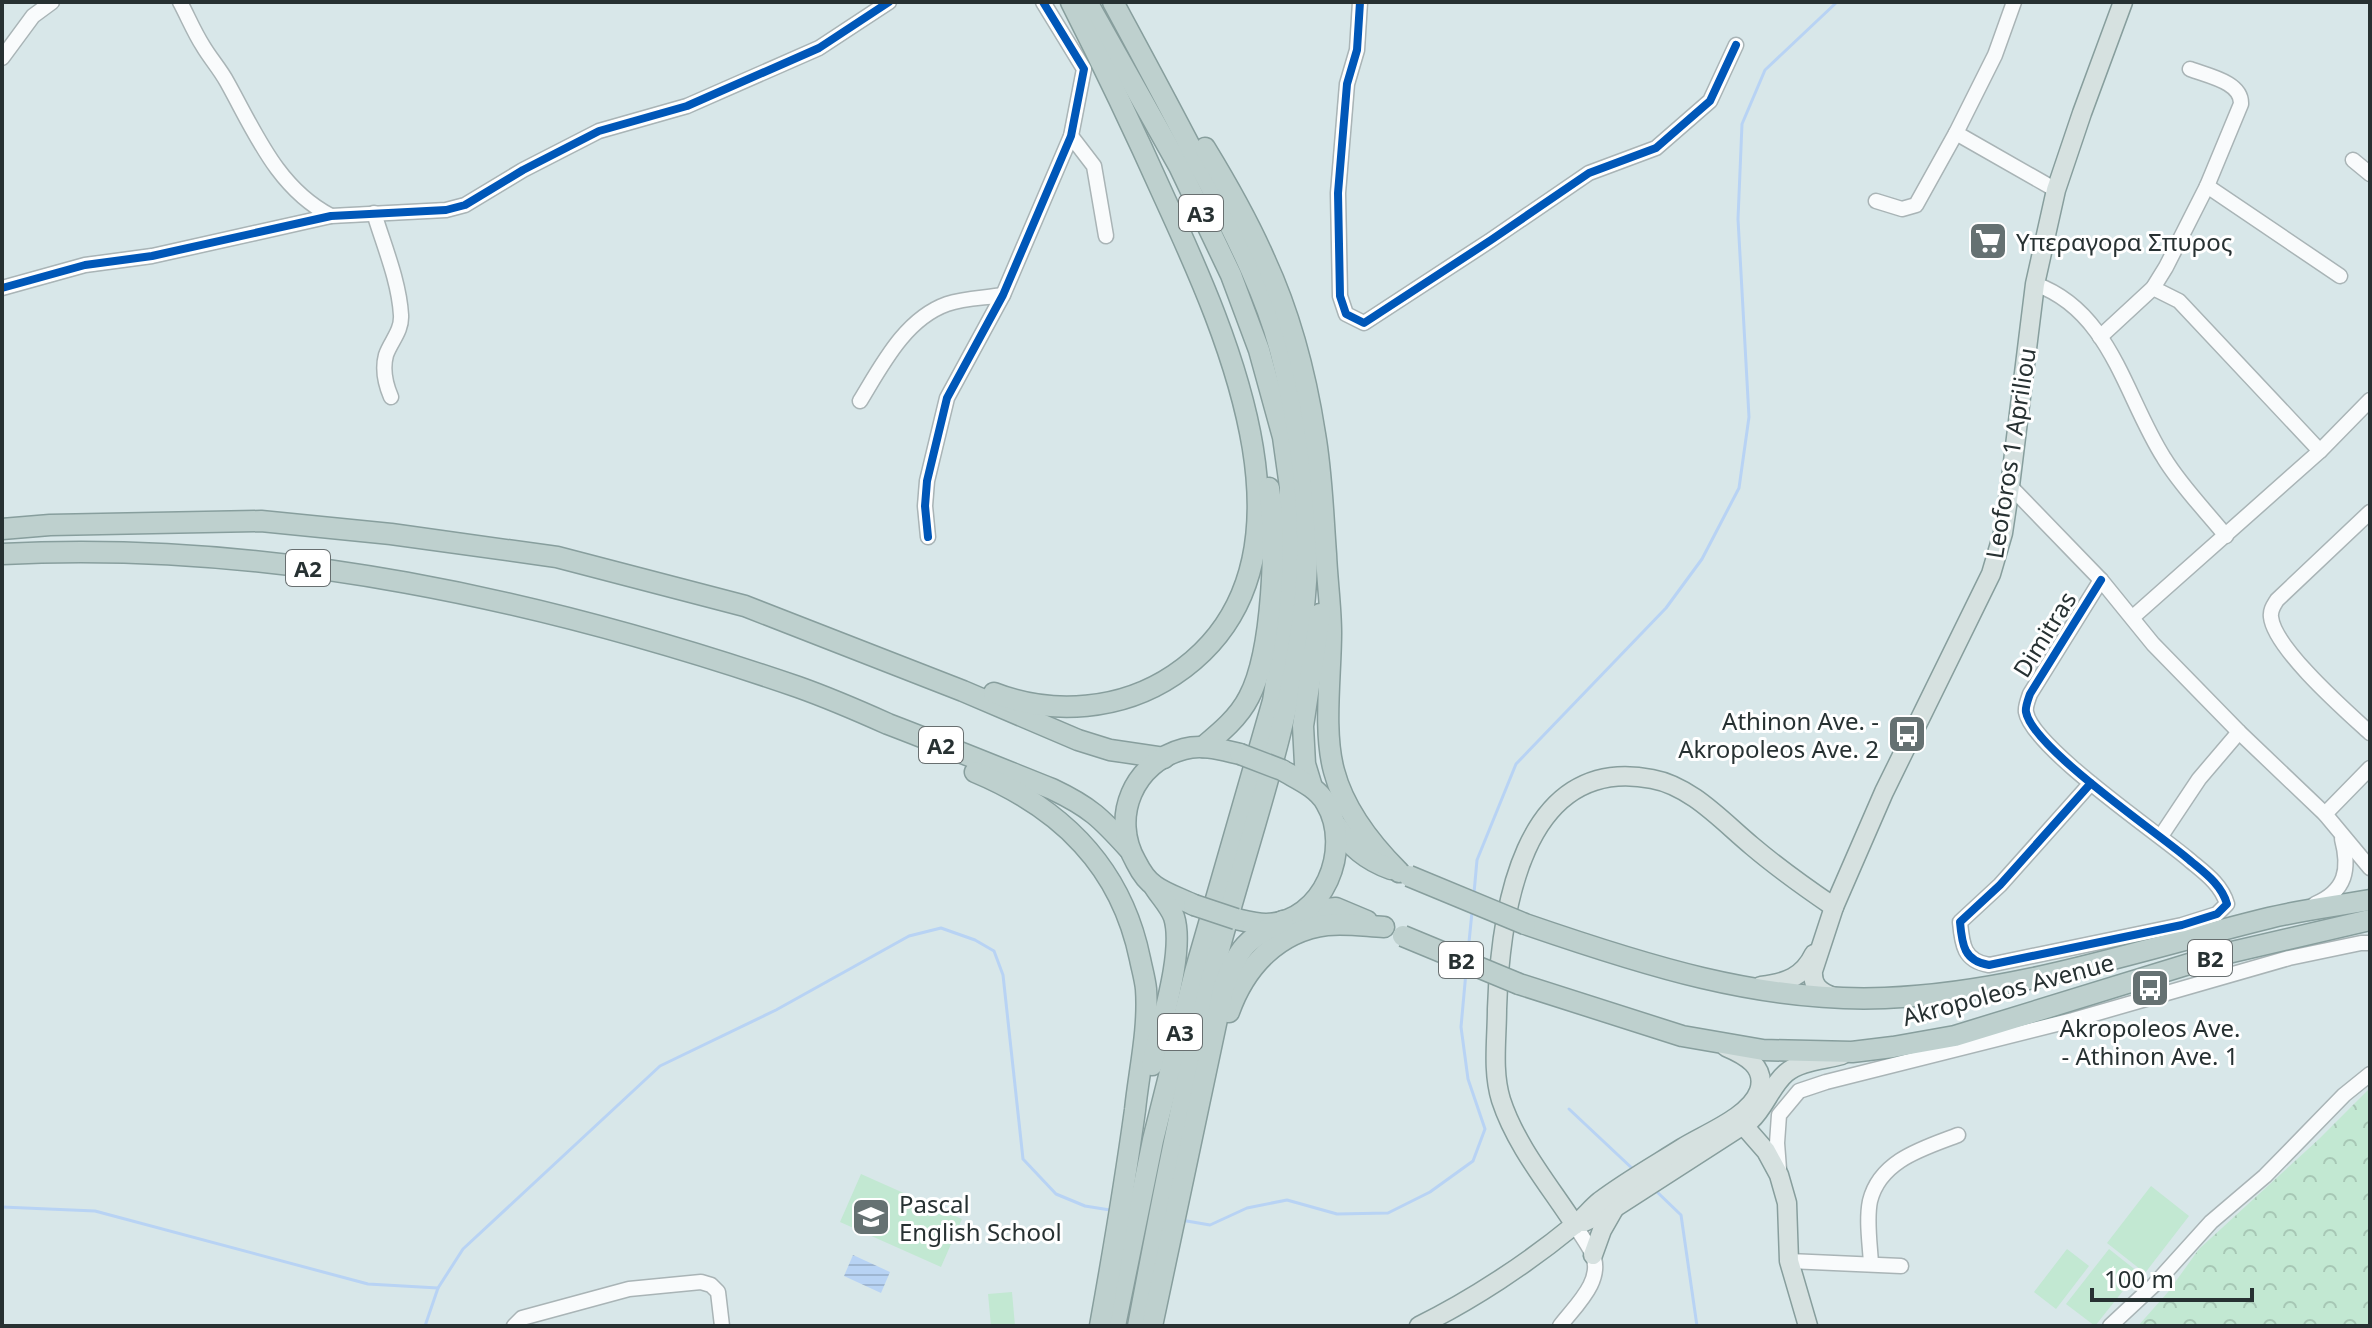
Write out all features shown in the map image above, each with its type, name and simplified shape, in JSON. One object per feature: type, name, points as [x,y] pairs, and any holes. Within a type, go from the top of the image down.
[{"type":"highway","points":[[745,606],[840,632],[1002,696],[1046,705],[1082,706],[1108,704],[1135,696],[1164,682],[1194,662],[1238,607],[1257,544],[1258,505],[1252,444],[1232,359],[1204,283],[1110,77],[1071,2]]},
{"type":"highway","points":[[1086,2],[1214,278],[1244,358],[1272,506],[1272,563],[1266,641],[1259,674],[1249,698],[1235,718],[1203,747]]},
{"type":"highway","name":"A3","points":[[1086,2],[1179,166],[1231,275],[1259,350],[1283,437],[1290,487],[1287,613],[1273,701],[1195,972],[1153,1140],[1115,1326]]},
{"type":"highway","name":"A3","points":[[1113,2],[1251,268],[1279,344],[1298,434],[1307,551],[1303,614],[1288,704],[1210,986],[1172,1146],[1138,1326]]},
{"type":"highway","points":[[1143,58],[1185,115],[1232,193],[1267,262],[1294,338],[1315,433],[1323,492],[1331,629],[1329,741],[1334,773],[1348,804],[1369,837],[1404,874]]},
{"type":"highway","name":"A2","points":[[2,529],[50,525],[261,521],[391,534],[557,557],[745,606],[963,691],[1078,740],[1110,750],[1164,758]]},
{"type":"highway","name":"A2","points":[[2,554],[55,551],[166,554],[267,562],[382,578],[608,627],[801,688],[1052,789],[1083,804],[1104,821],[1129,849]]},
{"type":"highway","points":[[1312,787],[1302,747],[1303,726],[1315,658],[1326,556]]},
{"type":"highway","points":[[737,667],[1023,795],[1051,813],[1077,836],[1108,876],[1134,931],[1146,989],[1145,1029],[1126,1178],[1100,1326]]},
{"type":"highway","points":[[1126,1178],[1177,956],[1177,932],[1173,913],[1129,849],[1125,813],[1133,787],[1150,766],[1164,758],[1182,749],[1203,747],[1240,754],[1282,770],[1312,787],[1325,801],[1336,825],[1336,854],[1332,870],[1317,899],[1306,911],[1258,933],[1232,963],[1224,986],[1150,1326]]},
{"type":"highway","name":"B2","points":[[1336,825],[1349,844],[1362,855],[1404,874]]},
{"type":"highway","name":"Akropoleos Avenue","points":[[1404,874],[1525,924],[1658,967],[1745,987],[1834,997],[1884,998],[1958,992],[2030,979],[2273,917],[2370,900]]},
{"type":"highway","points":[[1154,886],[1194,905],[1236,919],[1267,924],[1283,921]]},
{"type":"highway","name":"B2","points":[[1306,911],[1336,908],[1394,932]]},
{"type":"highway","name":"Akropoleos Avenue","points":[[1394,932],[1519,984],[1668,1032],[1716,1043],[1796,1052],[1852,1052],[1955,1036],[2215,956],[2370,920]]},
{"type":"highway","points":[[1201,1090],[1236,991],[1256,963],[1277,943],[1326,925],[1394,932]]},
{"type":"main road","name":"Leoforos 1 Apriliou","points":[[1834,997],[1816,987],[1813,979],[1834,907],[1884,792],[1991,574],[2003,533],[2035,284],[2056,190],[2123,2]]},
{"type":"main road","points":[[1575,1225],[1521,1144],[1501,1100],[1496,1073],[1498,987],[1510,906],[1519,865],[1541,820],[1573,791],[1593,782],[1623,775],[1655,779],[1680,788],[1784,872],[1834,907]]},
{"type":"main road","name":"Leoforos 1 Apriliou","points":[[1745,987],[1793,978],[1806,968],[1826,930]]},
{"type":"main road","name":"B2","points":[[1716,1043],[1747,1057],[1759,1075],[1760,1088],[1740,1121]]},
{"type":"main road","name":"B2","points":[[1419,1326],[1527,1260],[1575,1225],[1598,1202],[1644,1181],[1740,1121],[1759,1113],[1786,1073],[1802,1065],[1852,1052]]},
{"type":"main road","points":[[1740,1121],[1766,1151],[1779,1175],[1787,1203],[1789,1261],[1808,1326]]},
{"type":"main road","name":"B2","points":[[1575,1225],[1616,1207],[1644,1181]]},
{"type":"main road","points":[[1593,1255],[1602,1230],[1616,1207]]},
{"type":"street","points":[[2,58],[33,16],[52,2]]},
{"type":"street","points":[[180,2],[255,137],[285,179],[312,206],[331,216]]},
{"type":"street","points":[[2,288],[85,265],[152,256],[331,216],[446,210],[465,205],[523,170],[599,131],[687,106],[819,48],[889,2]]},
{"type":"street","points":[[928,537],[925,506],[927,481],[947,398],[1003,295],[1071,136],[1084,69],[1043,2]]},
{"type":"street","points":[[1360,2],[1357,50],[1347,84],[1338,193],[1340,296],[1346,314],[1364,323],[1589,173],[1656,148],[1710,101],[1736,45]]},
{"type":"street","points":[[1876,201],[1902,209],[1916,205],[1995,55],[2014,2]]},
{"type":"street","points":[[2100,337],[2153,288],[2166,267],[2207,186],[2241,104],[2242,95],[2237,88],[2190,69]]},
{"type":"street","points":[[1956,133],[2056,190]]},
{"type":"street","points":[[1071,136],[1094,166],[1106,236]]},
{"type":"street","points":[[2353,160],[2370,174]]},
{"type":"street","points":[[2207,186],[2340,276]]},
{"type":"street","points":[[374,213],[398,289],[402,319],[397,337],[386,354],[384,380],[391,397]]},
{"type":"street","points":[[2035,284],[2058,293],[2072,303],[2100,337],[2129,386],[2164,458],[2226,536]]},
{"type":"street","points":[[2153,288],[2179,301],[2320,451]]},
{"type":"street","points":[[860,401],[890,353],[922,317],[947,304],[1003,295]]},
{"type":"street","points":[[2133,617],[2320,451],[2370,400]]},
{"type":"street","points":[[2010,486],[2101,580],[2153,644],[2325,814],[2370,868]]},
{"type":"street","points":[[2368,517],[2277,600],[2271,617],[2274,629],[2309,675],[2370,733]]},
{"type":"street","name":"Dimitras","points":[[2091,783],[2048,746],[2031,726],[2025,711],[2030,694],[2101,580]]},
{"type":"street","points":[[2161,836],[2199,779],[2239,732]]},
{"type":"street","points":[[2325,814],[2370,768]]},
{"type":"street","points":[[2091,783],[2161,836],[2214,881],[2226,898],[2227,904],[2222,911],[2182,925],[1989,965],[1975,962],[1964,949],[1960,922],[2000,885],[2091,783]]},
{"type":"street","points":[[2273,917],[2329,898],[2336,890],[2342,881],[2347,858],[2340,834]]},
{"type":"street","points":[[1779,1175],[1779,1115],[1799,1091],[2113,1009],[2289,958],[2370,943]]},
{"type":"street","points":[[2110,1326],[2154,1285],[2211,1222],[2265,1176],[2344,1095],[2370,1074]]},
{"type":"street","points":[[1871,1264],[1870,1200],[1882,1177],[1913,1151],[1958,1135]]},
{"type":"street","points":[[1560,1326],[1588,1290],[1596,1268],[1593,1255],[1575,1225]]},
{"type":"street","points":[[1789,1261],[1901,1266]]},
{"type":"street","points":[[514,1326],[522,1318],[629,1289],[701,1282],[711,1285],[718,1292],[722,1326]]},
{"type":"green space","points":[[2370,1088],[2370,1326],[2138,1326],[2168,1292],[2199,1249]]},
{"type":"green space","points":[[861,1174],[962,1219],[941,1267],[840,1222]]},
{"type":"green space","points":[[2151,1186],[2189,1216],[2145,1273],[2107,1243]]},
{"type":"green space","points":[[2067,1249],[2089,1266],[2056,1309],[2034,1292]]},
{"type":"green space","points":[[2109,1249],[2138,1272],[2095,1326],[2066,1304]]},
{"type":"green space","points":[[1012,1292],[1015,1326],[991,1326],[988,1294]]},
{"type":"water","points":[[853,1255],[890,1272],[881,1293],[844,1276]]},
{"type":"waterway","points":[[1474,893],[1477,860],[1516,764],[1666,608],[1702,559],[1739,488],[1749,417],[1738,219],[1742,124],[1765,70],[1837,2]]},
{"type":"waterway","points":[[1468,952],[1472,912]]},
{"type":"waterway","points":[[2,1207],[95,1211],[368,1284],[438,1288],[463,1249],[660,1066],[776,1010],[909,936],[941,928],[975,940],[994,951],[1003,975],[1023,1159],[1056,1194],[1085,1206],[1110,1210]]},
{"type":"waterway","points":[[1181,1220],[1210,1225],[1247,1208],[1287,1200],[1337,1214],[1388,1213],[1430,1192],[1473,1161],[1485,1129],[1468,1079],[1461,1027],[1466,972]]},
{"type":"waterway","points":[[1569,1109],[1635,1171]]},
{"type":"waterway","points":[[1655,1190],[1681,1215],[1697,1326]]},
{"type":"waterway","points":[[425,1326],[438,1288]]},
{"type":"cycle path","points":[[2,288],[85,265],[152,256],[331,216],[446,210],[465,205],[523,170],[599,131],[687,106],[819,48],[889,2]]},
{"type":"cycle path","points":[[928,537],[925,506],[927,481],[947,398],[1003,295],[1071,136],[1084,69],[1043,2]]},
{"type":"cycle path","points":[[1360,2],[1357,50],[1347,84],[1338,193],[1340,296],[1346,314],[1364,323],[1589,173],[1656,148],[1710,101],[1736,45]]},
{"type":"cycle path","points":[[2091,783],[2000,885],[1960,922],[1963,945],[1974,960],[1989,965],[2182,925],[2217,914],[2227,904],[2216,884],[2205,873],[2049,746],[2033,727],[2026,712],[2030,694],[2101,580]]},
{"type":"place","name":"Υπεραγορα Σπυρος","points":[[1988,241]]},
{"type":"place","name":"Athinon Ave. - Akropoleos Ave. 2","points":[[1907,734]]},
{"type":"place","name":"Akropoleos Ave. - Athinon Ave. 1","points":[[2150,988]]},
{"type":"place","name":"Pascal English School","points":[[871,1217]]}]
